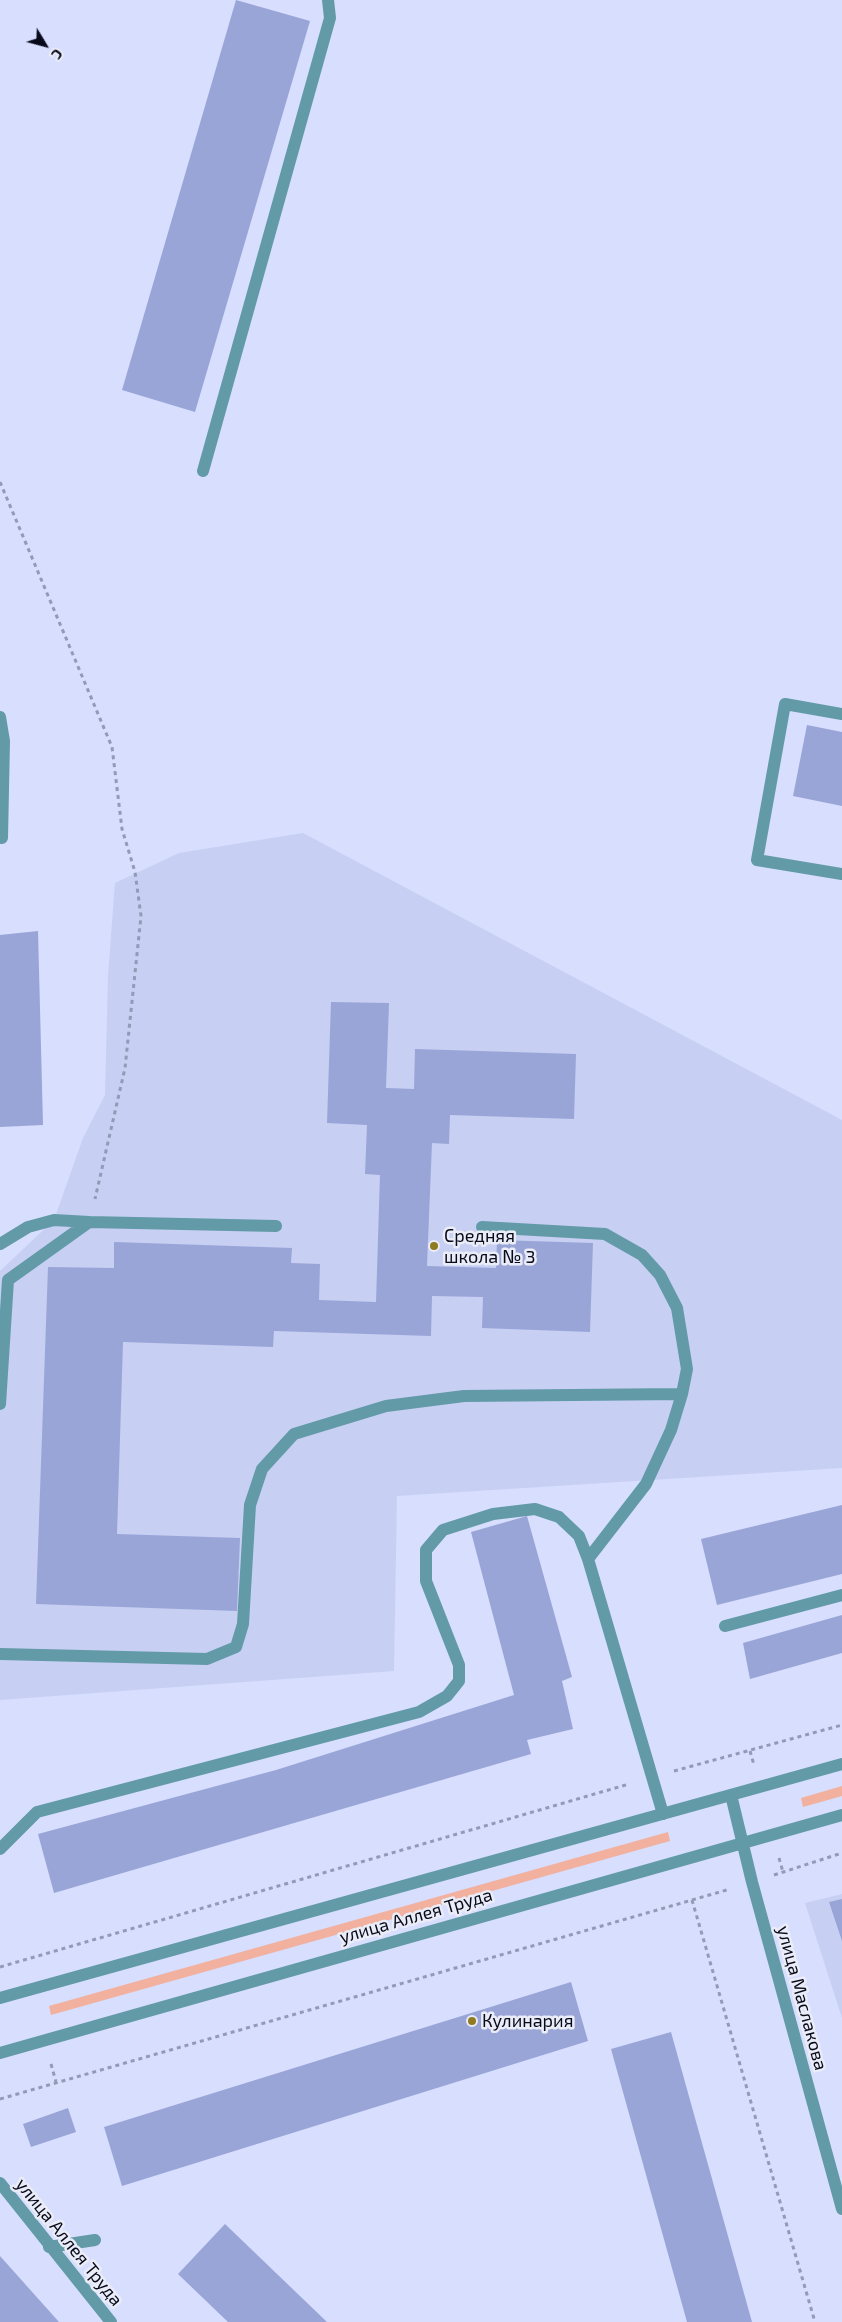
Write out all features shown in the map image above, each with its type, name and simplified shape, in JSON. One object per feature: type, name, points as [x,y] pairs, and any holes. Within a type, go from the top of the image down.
[{"type":"street","points":[[203,471],[330,18],[328,0]]},
{"type":"street","points":[[842,714],[785,704],[757,860],[842,874]]},
{"type":"street","points":[[0,717],[4,741],[2,838]]},
{"type":"street","points":[[0,1244],[28,1227],[54,1220],[276,1226]]},
{"type":"street","points":[[0,1404],[8,1280],[89,1222]]},
{"type":"street","points":[[482,1227],[605,1234],[642,1255],[660,1275],[677,1308],[687,1369],[682,1394],[671,1430],[646,1484],[588,1559]]},
{"type":"street","points":[[0,1654],[207,1659],[236,1647],[243,1624],[250,1505],[262,1469],[294,1434],[386,1406],[464,1396],[682,1394]]},
{"type":"street","points":[[0,1849],[37,1812],[419,1712],[447,1696],[459,1681],[459,1665],[426,1581],[426,1550],[443,1530],[492,1514],[535,1508],[559,1518],[579,1536],[588,1559],[663,1814]]},
{"type":"street","points":[[725,1626],[842,1595]]},
{"type":"street","name":"улица Аллея Труда","points":[[0,1998],[842,1764]]},
{"type":"street","name":"улица Маслакова","points":[[730,1795],[842,2209]]},
{"type":"street","name":"улица Аллея Труда","points":[[0,2053],[744,1842],[842,1816]]},
{"type":"street","name":"улица Аллея Труда","points":[[0,2183],[49,2247],[111,2322]]},
{"type":"street","points":[[49,2247],[95,2240]]},
{"type":"path","points":[[0,482],[112,747],[122,829],[135,872],[141,916],[125,1068],[89,1222]]},
{"type":"path","points":[[0,1967],[653,1777],[842,1725]]},
{"type":"path","points":[[0,2099],[692,1900],[815,2322]]},
{"type":"shaded area","name":"Средняя школа № 3","points":[[303,833],[842,1120],[842,1468],[397,1496],[394,1671],[0,1700],[0,1271],[54,1220],[83,1138],[105,1095],[108,976],[115,883],[179,853]]},
{"type":"shaded area","points":[[842,1786],[842,1796],[803,1807],[801,1798]]},
{"type":"shaded area","points":[[668,1832],[670,1841],[51,2015],[49,2006]]},
{"type":"shaded area","points":[[842,1894],[842,2018],[805,1903]]},
{"type":"building","points":[[236,0],[310,21],[195,412],[122,390]]},
{"type":"building","points":[[807,725],[842,732],[842,806],[793,796]]},
{"type":"building","points":[[38,931],[43,1125],[0,1127],[0,935]]},
{"type":"building","points":[[331,1002],[389,1003],[386,1088],[414,1089],[415,1049],[576,1054],[574,1119],[450,1115],[449,1144],[432,1143],[427,1266],[496,1268],[497,1240],[593,1243],[590,1332],[482,1328],[483,1297],[432,1296],[431,1336],[274,1331],[273,1347],[123,1342],[117,1534],[240,1538],[237,1611],[36,1604],[48,1267],[114,1268],[114,1242],[292,1248],[291,1263],[320,1264],[319,1300],[376,1302],[380,1175],[365,1174],[367,1125],[327,1123]]},
{"type":"building","points":[[842,1505],[842,1574],[717,1605],[701,1539]]},
{"type":"building","points":[[527,1516],[572,1677],[562,1681],[573,1729],[527,1740],[531,1754],[54,1893],[38,1834],[276,1770],[514,1695],[471,1532]]},
{"type":"building","points":[[842,1615],[842,1653],[750,1679],[743,1643]]},
{"type":"building","points":[[842,1899],[842,1941],[829,1902]]},
{"type":"building","points":[[571,1982],[588,2041],[122,2186],[104,2127]]},
{"type":"building","points":[[671,2032],[752,2322],[687,2322],[611,2049]]},
{"type":"building","points":[[68,2108],[76,2132],[31,2147],[23,2124]]},
{"type":"building","points":[[225,2224],[327,2322],[228,2322],[178,2274]]},
{"type":"building","points":[[0,2256],[59,2322],[0,2322]]},
{"type":"place","name":"Средняя школа № 3","points":[[434,1246]]},
{"type":"place","name":"Кулинария","points":[[472,2021]]}]
